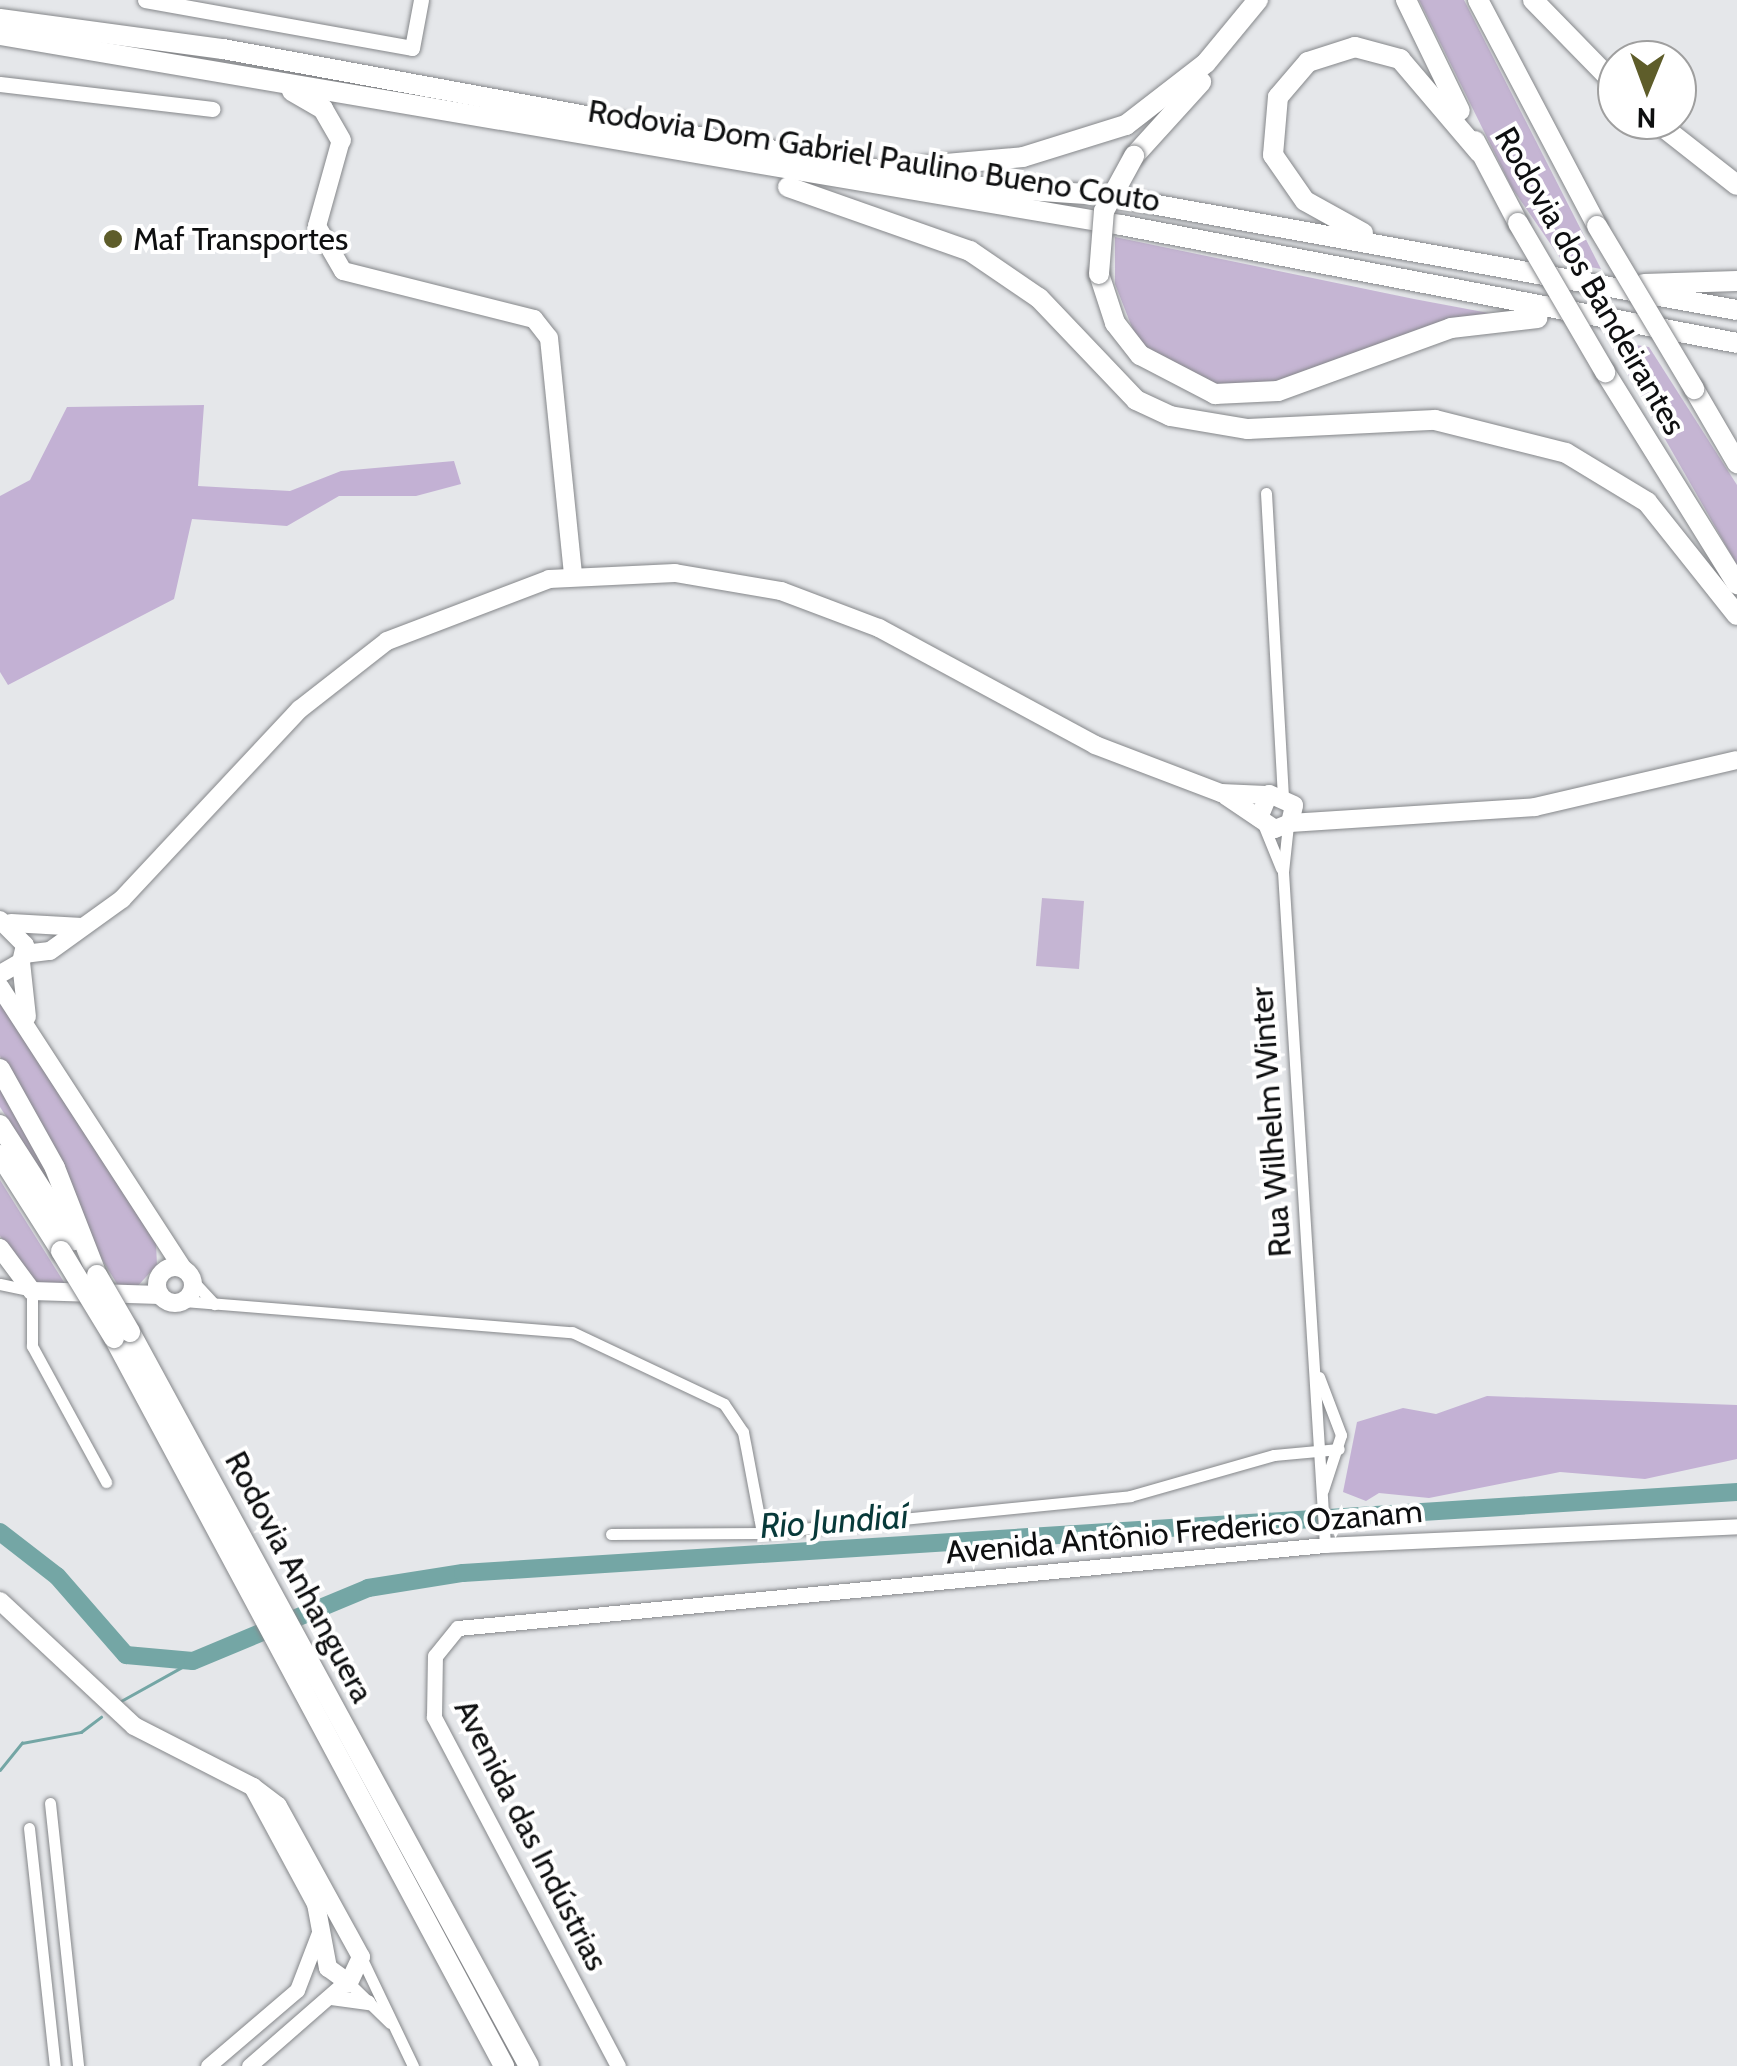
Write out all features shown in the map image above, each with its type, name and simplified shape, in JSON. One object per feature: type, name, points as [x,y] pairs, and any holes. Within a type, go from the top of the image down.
[{"type":"highway","points":[[1259,0],[1217,66],[1134,156],[1104,212],[1099,274],[1115,323],[1140,355],[1215,394],[1307,384],[1487,321],[1611,322]]},
{"type":"highway","points":[[795,156],[945,166],[1080,144],[1126,126],[1181,86],[1259,0]]},
{"type":"highway","name":"Rodovia dos Bandeirantes","points":[[1406,0],[1518,223],[1737,584]]},
{"type":"highway","name":"Rodovia dos Bandeirantes","points":[[1478,0],[1597,226],[1737,463]]},
{"type":"highway","points":[[1532,0],[1597,66]]},
{"type":"highway","name":"Rodovia Dom Gabriel Paulino Bueno Couto","points":[[0,20],[186,43],[795,156],[1388,244],[1737,310]]},
{"type":"highway","name":"Rodovia Dom Gabriel Paulino Bueno Couto","points":[[0,35],[213,68],[656,152],[1121,225],[1737,346]]},
{"type":"highway","points":[[0,46],[65,44]]},
{"type":"highway","points":[[1388,244],[1305,202],[1281,175],[1273,113],[1298,70],[1340,48],[1400,58],[1480,153]]},
{"type":"highway","points":[[213,68],[308,95],[341,140]]},
{"type":"highway","points":[[1679,140],[1737,186]]},
{"type":"highway","points":[[656,152],[816,194],[970,251],[1039,298],[1136,400],[1170,416],[1248,430],[1458,422],[1566,453],[1647,502],[1737,615]]},
{"type":"highway","points":[[1606,285],[1737,281]]},
{"type":"highway","points":[[1698,398],[1737,443]]},
{"type":"highway","points":[[0,1069],[47,1152],[97,1275]]},
{"type":"highway","name":"Rodovia Anhanguera","points":[[0,1126],[97,1275],[122,1335],[261,1593],[529,2066]]},
{"type":"highway","name":"Rodovia Anhanguera","points":[[0,1155],[60,1251],[122,1335]]},
{"type":"highway","name":"Rodovia Anhanguera","points":[[303,1669],[504,2066]]},
{"type":"main road","points":[[341,140],[317,226],[343,272],[534,319],[549,338],[573,576]]},
{"type":"main road","points":[[0,974],[23,958],[50,950],[122,899],[300,708],[388,641],[492,595],[573,576],[675,573],[780,591],[878,628],[1095,745],[1221,793],[1261,821],[1289,824],[1336,816],[1535,807],[1737,760]]},
{"type":"main road","points":[[1221,793],[1276,794],[1336,816]]},
{"type":"main road","points":[[1261,821],[1276,794]]},
{"type":"main road","points":[[1276,794],[1289,824]]},
{"type":"main road","points":[[5,922],[82,928]]},
{"type":"main road","points":[[5,922],[23,958],[29,1028]]},
{"type":"main road","points":[[0,988],[161,1230],[171,1279],[183,1301]]},
{"type":"main road","points":[[0,1248],[32,1291],[132,1296],[171,1279]]},
{"type":"main road","points":[[1,1605],[113,1709],[253,1787],[346,1928],[362,1958],[341,1988],[328,1968],[304,1867]]},
{"type":"main road","points":[[320,1930],[346,1928]]},
{"type":"street","points":[[145,0],[412,48],[421,0]]},
{"type":"street","points":[[0,84],[213,110]]},
{"type":"street","points":[[1266,494],[1276,794]]},
{"type":"street","name":"Rua Wilhelm Winter","points":[[1261,821],[1282,872]]},
{"type":"street","name":"Rua Wilhelm Winter","points":[[1289,824],[1282,872],[1316,1368]]},
{"type":"street","points":[[171,1279],[214,1304]]},
{"type":"street","points":[[0,1284],[32,1291],[32,1346],[106,1482]]},
{"type":"street","points":[[183,1301],[572,1332],[724,1404],[744,1432],[762,1533]]},
{"type":"street","points":[[1316,1368],[1339,1424],[1339,1449],[1323,1493]]},
{"type":"street","points":[[1316,1368],[1314,1447],[1323,1493],[1325,1539]]},
{"type":"street","points":[[1314,1425],[1339,1424]]},
{"type":"street","points":[[611,1534],[762,1533],[1130,1496],[1314,1447],[1339,1449]]},
{"type":"street","name":"Avenida Antônio Frederico Ozanam","points":[[458,1628],[1325,1539],[1737,1526]]},
{"type":"street","name":"Avenida das Indústrias","points":[[458,1628],[435,1656],[434,1717],[618,2066]]},
{"type":"street","points":[[50,1803],[78,2066]]},
{"type":"street","points":[[29,1828],[55,2066]]},
{"type":"street","points":[[31,1842],[54,1840]]},
{"type":"street","points":[[210,2065],[297,1990],[320,1930]]},
{"type":"street","points":[[362,1958],[413,2066]]},
{"type":"street","points":[[248,2066],[341,1988],[368,2002],[396,2029]]},
{"type":"shaded area","points":[[1419,0],[1464,0],[1601,269],[1563,262],[1512,188]]},
{"type":"shaded area","points":[[1115,237],[1510,317],[1234,393],[1158,364],[1135,335],[1115,284]]},
{"type":"shaded area","points":[[1609,341],[1649,347],[1737,485],[1737,565]]},
{"type":"shaded area","points":[[204,405],[198,486],[290,491],[341,471],[454,461],[461,484],[416,496],[339,496],[287,526],[192,519],[174,599],[8,685],[0,672],[0,496],[30,480],[67,407]]},
{"type":"shaded area","points":[[1042,898],[1084,901],[1079,969],[1036,966]]},
{"type":"shaded area","points":[[0,999],[156,1244],[157,1265],[134,1290],[122,1292],[98,1253],[0,1056]]},
{"type":"shaded area","points":[[0,1082],[26,1125],[53,1189],[0,1107]]},
{"type":"shaded area","points":[[0,1180],[67,1287],[36,1284],[0,1236]]},
{"type":"shaded area","points":[[1487,1396],[1737,1405],[1737,1459],[1645,1479],[1560,1472],[1429,1498],[1379,1493],[1366,1501],[1343,1492],[1357,1422],[1403,1408],[1436,1414]]},
{"type":"waterway","name":"Rio Jundiaí","points":[[0,1532],[57,1576],[126,1655],[193,1661],[368,1588],[463,1573],[1737,1492]]},
{"type":"waterway","points":[[121,1701],[193,1661]]},
{"type":"waterway","points":[[0,1770],[22,1743],[81,1732],[101,1717]]},
{"type":"place","name":"Maf Transportes","points":[[113,239]]}]
